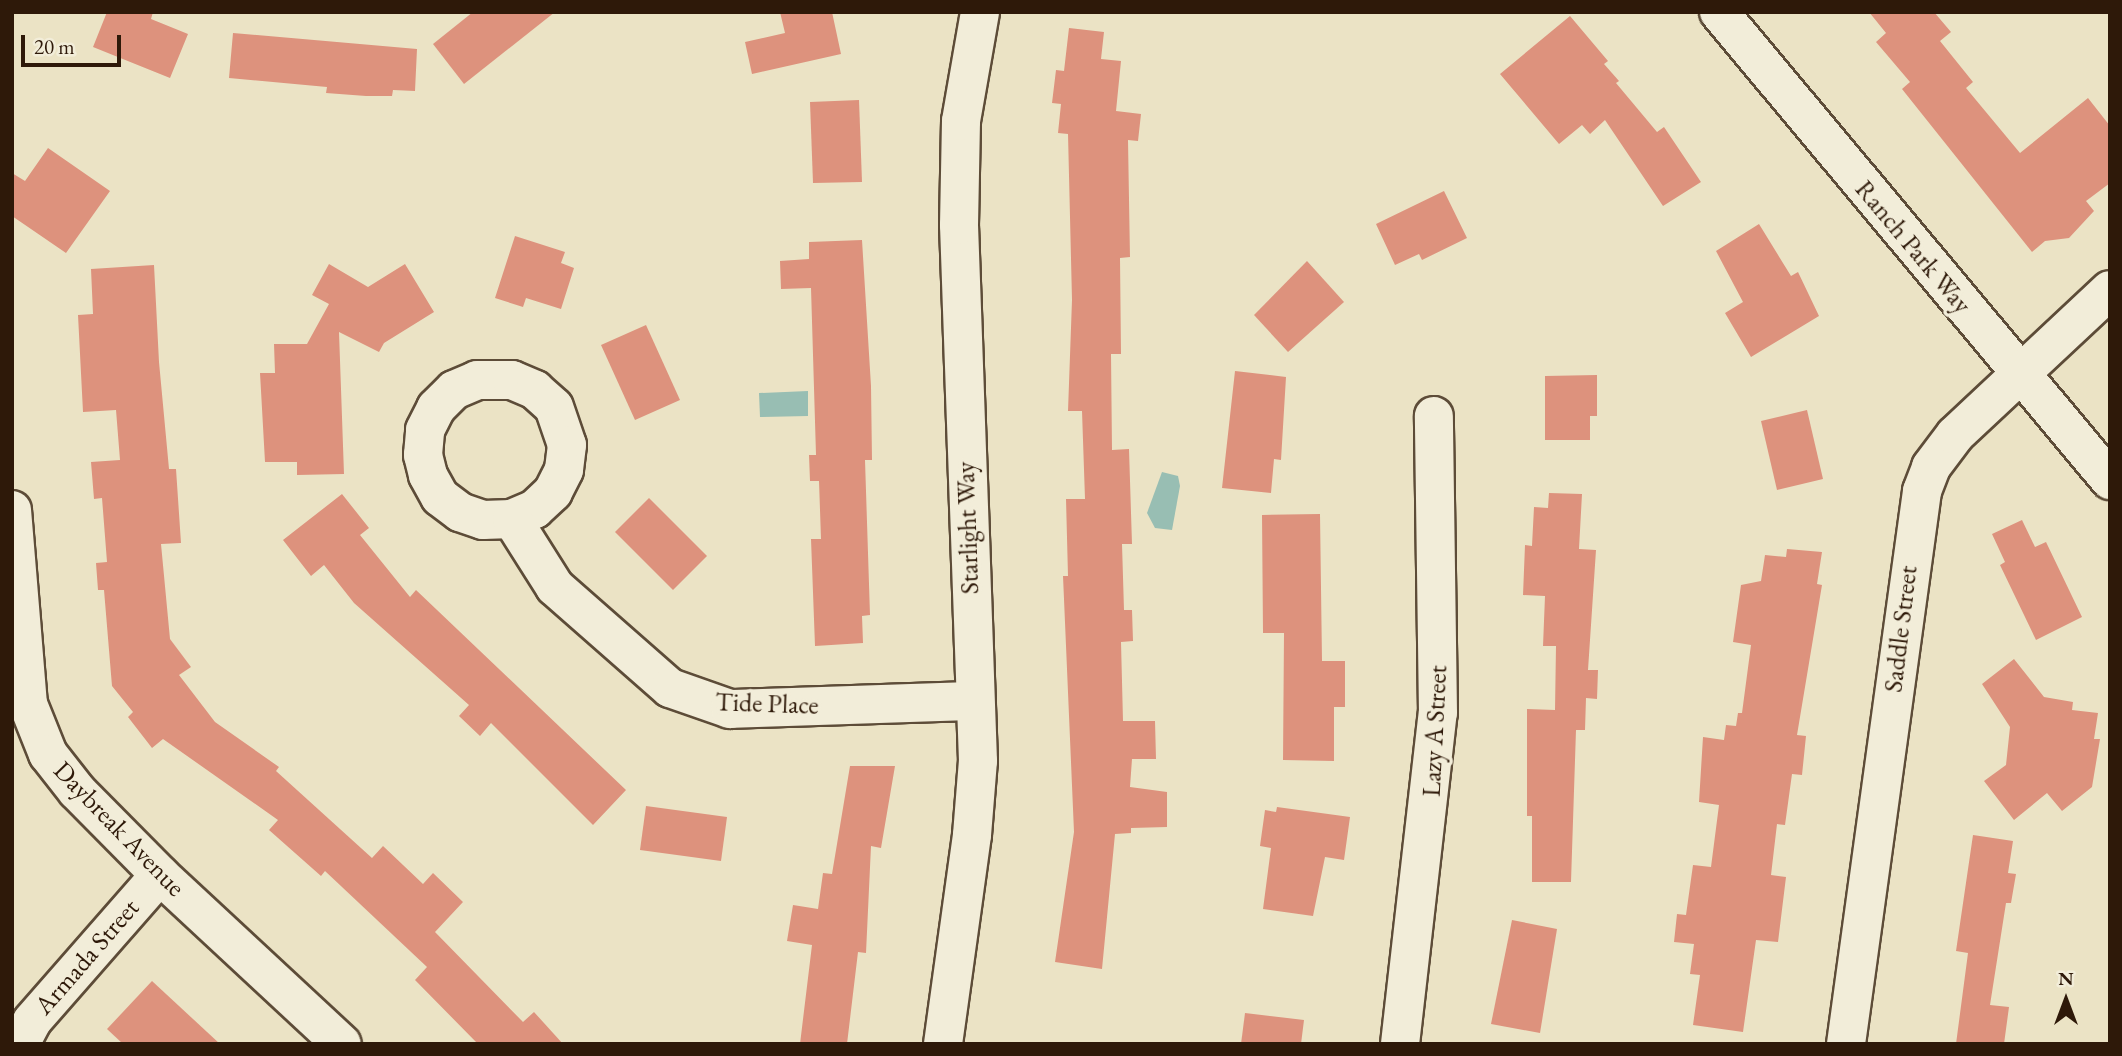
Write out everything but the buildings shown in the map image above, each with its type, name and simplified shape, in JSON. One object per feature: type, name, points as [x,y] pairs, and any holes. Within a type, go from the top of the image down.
[{"type":"street","name":"Starlight Way","points":[[943,1044],[976,795],[959,225],[961,121],[980,12]]},
{"type":"street","name":"Ranch Park Way","points":[[1719,12],[2019,375],[2110,480]]},
{"type":"street","name":"Saddle Street","points":[[1846,1044],[1916,510],[1931,467],[1943,449],[2110,290]]},
{"type":"street","name":"Lazy A Street","points":[[1400,1044],[1438,713],[1434,416]]},
{"type":"street","name":"Daybreak Avenue","points":[[12,510],[25,682],[38,736],[68,781],[160,875],[342,1044]]},
{"type":"street","name":"Tide Place","points":[[512,519],[555,587],[652,674],[688,697],[713,706],[754,709],[974,701]]},
{"type":"street","name":"Armada Street","points":[[20,1044],[32,1021],[160,875]]},
{"type":"water","points":[[808,391],[808,416],[760,417],[759,393]]},
{"type":"water","points":[[1162,472],[1178,476],[1180,486],[1172,530],[1155,528],[1147,513]]}]
